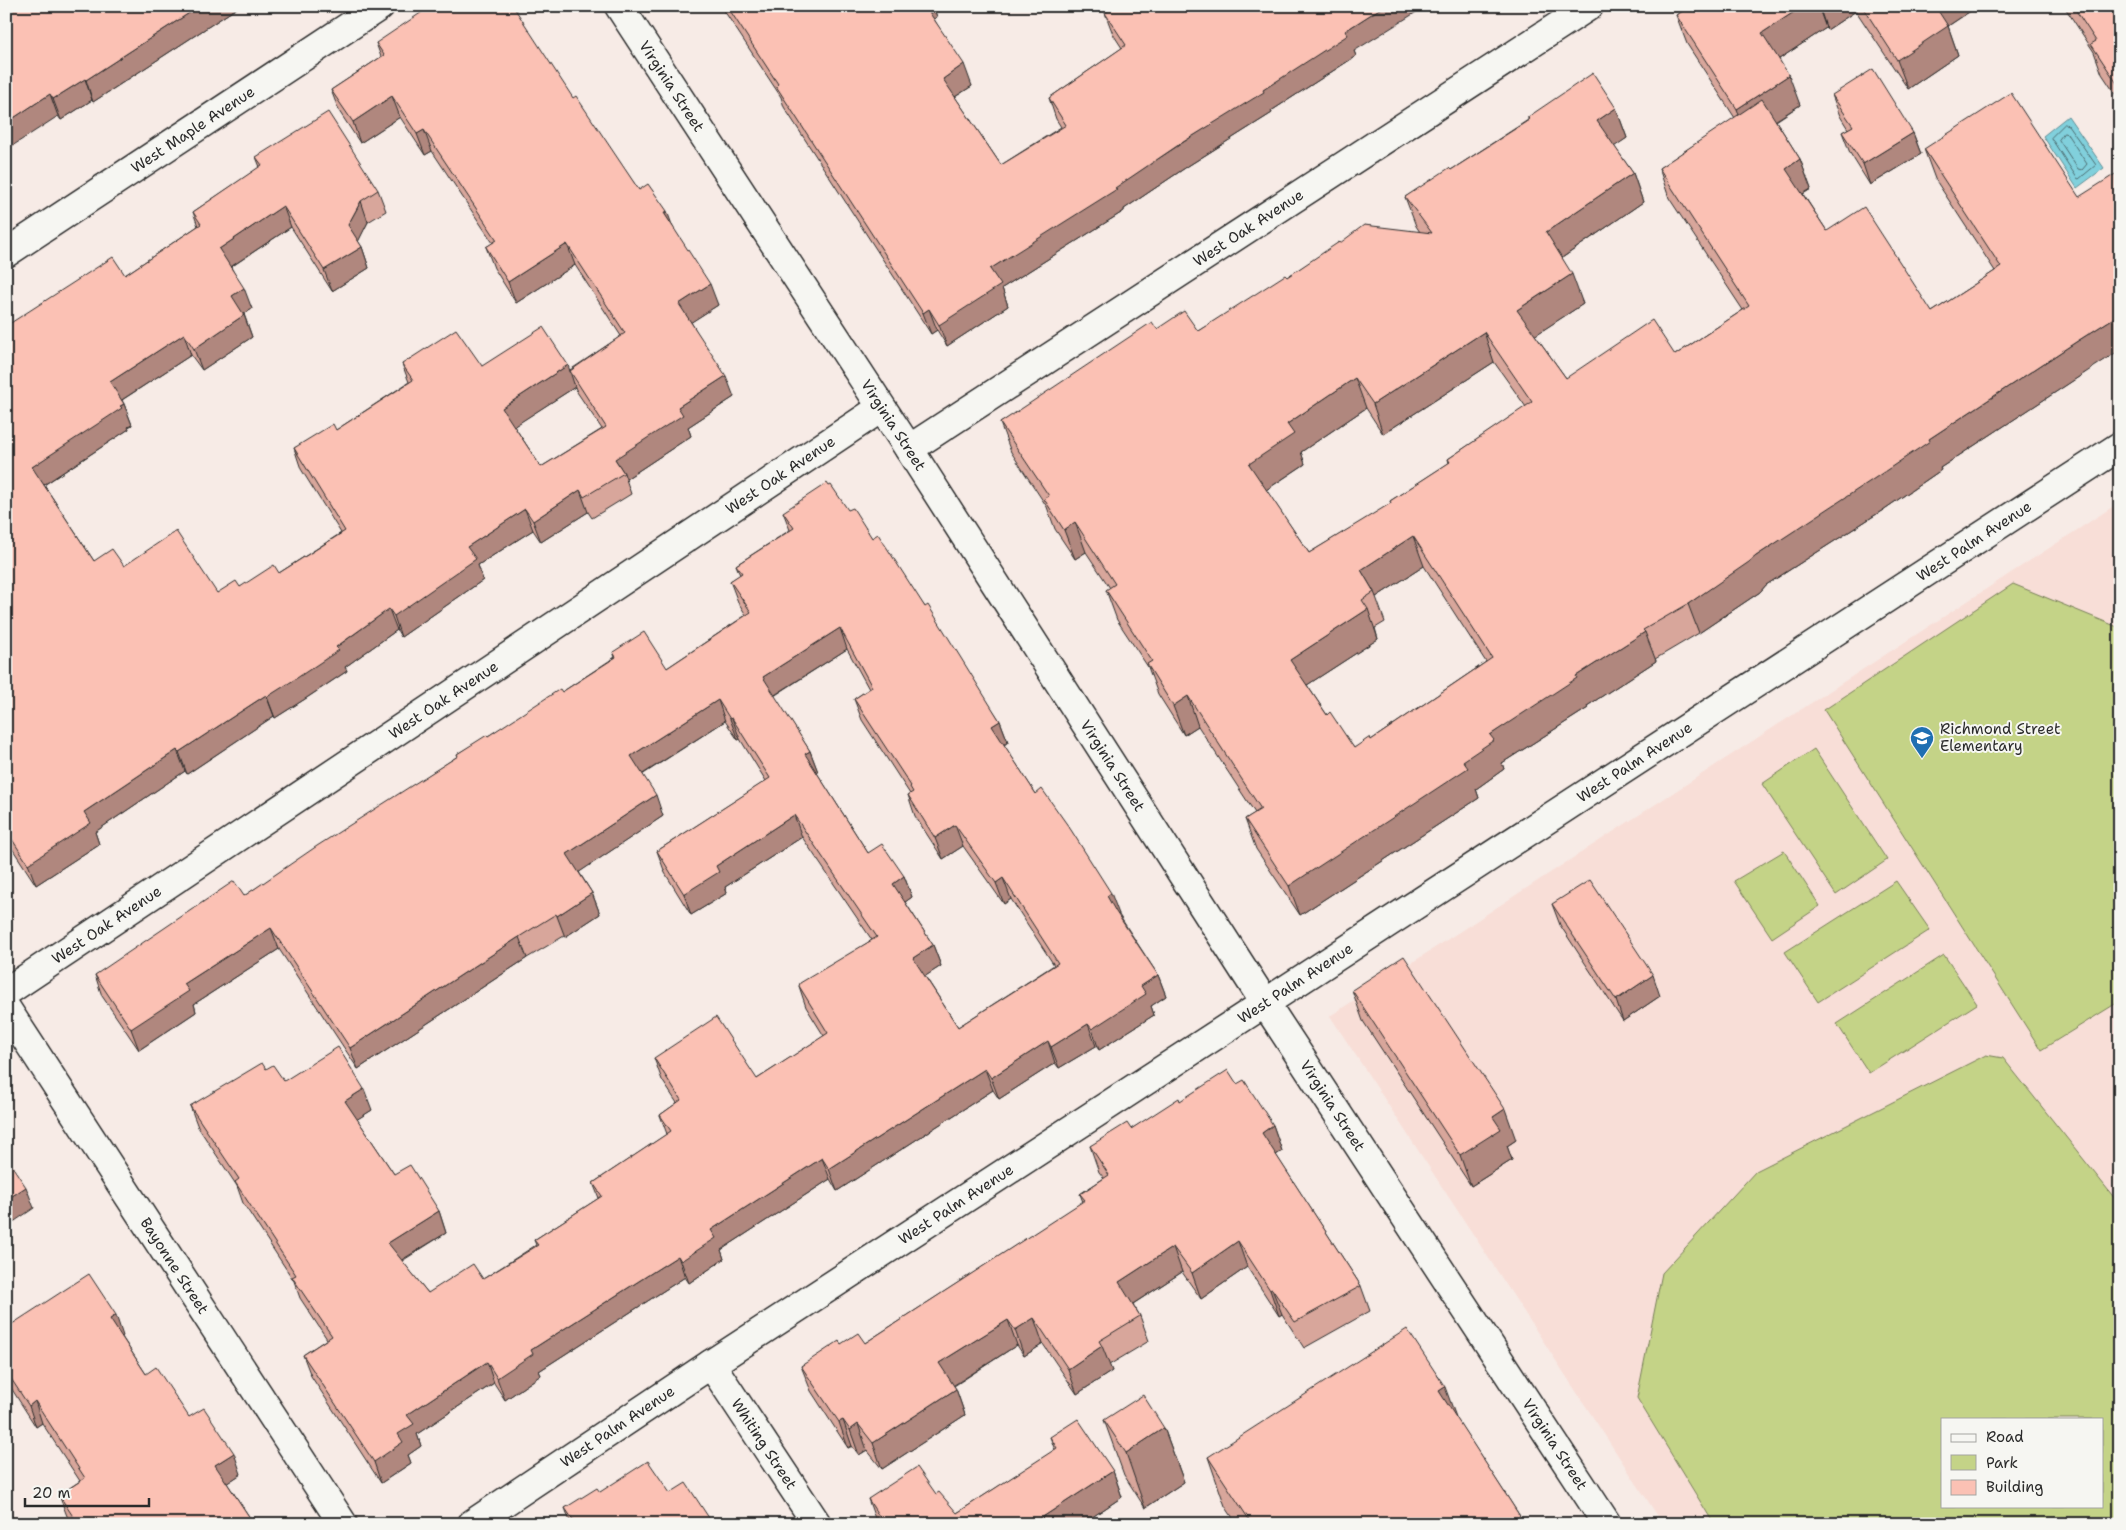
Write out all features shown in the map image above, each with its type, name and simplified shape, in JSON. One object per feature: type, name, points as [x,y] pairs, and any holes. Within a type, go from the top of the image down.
[{"type":"street","name":"West Maple Avenue","points":[[6,253],[380,6]]},
{"type":"street","name":"Virginia Street","points":[[619,6],[908,449],[1265,1003],[1607,1524]]},
{"type":"street","name":"West Oak Avenue","points":[[908,449],[1589,6]]},
{"type":"street","name":"West Oak Avenue","points":[[6,992],[881,408]]},
{"type":"street","name":"West Palm Avenue","points":[[472,1524],[711,1364],[2120,446]]},
{"type":"street","name":"Bayonne Street","points":[[6,1008],[343,1524]]},
{"type":"street","name":"Whiting Street","points":[[711,1364],[817,1524]]},
{"type":"shaded area","name":"Richmond Street Elementary","points":[[2120,502],[2120,1524],[1663,1524],[1330,1016]]},
{"type":"green space","points":[[2013,584],[2120,628],[2120,1001],[2041,1050],[1824,710]]},
{"type":"green space","points":[[1814,749],[1887,860],[1836,895],[1762,784]]},
{"type":"green space","points":[[1784,851],[1820,906],[1772,938],[1734,881]]},
{"type":"green space","points":[[1896,881],[1930,930],[1818,1002],[1785,952]]},
{"type":"green space","points":[[1944,955],[1977,1004],[1869,1073],[1837,1024]]},
{"type":"green space","points":[[1986,1055],[2003,1058],[2120,1205],[2120,1524],[1714,1524],[1637,1398],[1662,1273],[1756,1171]]},
{"type":"water","points":[[2068,116],[2104,168],[2077,188],[2043,136]]},
{"type":"building","points":[[6,6],[200,6],[86,80],[53,99],[50,94],[6,123]]},
{"type":"building","points":[[431,6],[513,6],[573,98],[576,96],[639,190],[648,184],[667,211],[664,213],[710,284],[679,304],[726,376],[678,407],[683,415],[615,459],[624,473],[584,497],[580,490],[533,521],[525,509],[467,547],[476,559],[394,616],[389,609],[336,647],[339,650],[297,678],[267,697],[266,695],[179,752],[177,750],[84,812],[91,823],[28,864],[6,830],[6,326],[113,257],[125,275],[201,224],[193,212],[262,165],[256,157],[328,112],[378,190],[361,201],[348,225],[362,247],[324,270],[283,206],[219,249],[244,288],[232,296],[244,315],[194,349],[184,334],[110,382],[124,404],[120,406],[122,408],[32,467],[94,561],[112,549],[124,566],[176,531],[217,593],[236,581],[240,587],[274,565],[279,573],[345,531],[294,448],[333,424],[336,430],[413,380],[402,364],[456,329],[482,366],[543,327],[568,365],[502,408],[541,467],[606,427],[570,371],[625,333],[567,244],[508,282],[486,247],[497,240],[424,130],[417,134],[392,96],[353,122],[331,90],[384,55],[376,43]]},
{"type":"building","points":[[727,6],[925,6],[964,64],[943,79],[1001,165],[1066,125],[1049,98],[1126,45],[1105,13],[1115,6],[1384,6],[1345,31],[1348,35],[1263,90],[1264,92],[1180,144],[1115,188],[1117,189],[990,269],[1001,285],[939,325],[929,309],[923,313],[776,86],[778,84]]},
{"type":"building","points":[[1682,6],[1803,6],[1762,33],[1789,75],[1737,109],[1676,15],[1685,10]]},
{"type":"building","points":[[1862,6],[1935,6],[1948,26],[1897,60]]},
{"type":"building","points":[[2073,6],[2120,6],[2120,88],[2091,44],[2096,41]]},
{"type":"building","points":[[1873,69],[1913,133],[1863,164],[1842,132],[1853,126],[1832,95]]},
{"type":"building","points":[[1593,73],[1616,108],[1597,121],[1633,173],[1546,232],[1572,274],[1517,310],[1566,378],[1652,320],[1675,355],[1749,306],[1659,168],[1762,99],[1800,159],[1786,169],[1827,231],[1864,207],[1932,312],[2001,267],[1924,149],[2011,93],[2079,197],[2120,171],[2120,314],[1929,439],[1930,441],[1756,556],[1688,604],[1643,630],[1645,632],[1576,676],[1577,678],[1490,735],[1494,740],[1463,761],[1468,768],[1289,886],[1245,819],[1261,809],[1188,696],[1173,706],[1147,664],[1152,661],[1106,590],[1115,584],[1075,522],[1064,530],[1044,499],[1049,496],[1000,423],[1152,322],[1157,329],[1184,311],[1198,331],[1285,275],[1287,277],[1364,225],[1432,233],[1405,197],[1529,120],[1528,117]],"holes":[[[1484,332],[1532,402],[1448,459],[1450,462],[1390,501],[1391,503],[1309,553],[1249,464],[1294,434],[1287,424],[1355,378],[1373,404]],[[1413,536],[1492,658],[1371,740],[1370,737],[1354,748],[1330,712],[1327,715],[1290,660],[1368,609],[1362,600],[1374,592],[1361,570]]]},
{"type":"building","points":[[827,483],[829,486],[831,485],[848,510],[853,508],[872,538],[878,534],[925,607],[928,605],[1000,721],[992,726],[1036,794],[1042,789],[1071,830],[1111,893],[1107,896],[1116,912],[1158,975],[1141,986],[1146,994],[1092,1029],[1088,1024],[1051,1047],[1048,1041],[991,1078],[985,1069],[829,1169],[822,1158],[711,1230],[716,1238],[681,1261],[678,1256],[531,1350],[533,1354],[497,1378],[487,1362],[407,1415],[414,1424],[398,1434],[403,1442],[374,1462],[303,1355],[332,1336],[292,1277],[296,1275],[235,1182],[239,1179],[190,1106],[262,1063],[266,1069],[273,1065],[284,1081],[338,1047],[364,1089],[345,1101],[394,1174],[410,1165],[439,1211],[388,1243],[428,1293],[473,1264],[483,1279],[538,1245],[534,1240],[602,1196],[593,1183],[671,1131],[660,1115],[681,1100],[654,1058],[716,1017],[757,1079],[828,1033],[799,986],[800,983],[877,937],[794,815],[716,866],[719,872],[684,894],[657,851],[770,778],[732,718],[730,719],[718,700],[631,756],[656,795],[567,854],[592,893],[557,916],[556,914],[519,937],[350,1048],[271,928],[184,984],[189,991],[131,1029],[95,975],[234,881],[244,896],[317,846],[458,756],[457,754],[560,689],[562,692],[616,657],[613,652],[644,632],[667,668],[751,612],[730,581],[742,573],[736,565],[794,528],[783,512]],"holes":[[[840,628],[872,687],[854,699],[911,786],[913,792],[908,795],[935,838],[955,825],[996,883],[1003,878],[1058,963],[958,1027],[913,958],[933,945],[893,884],[904,876],[882,844],[868,853],[805,754],[810,751],[763,677]]]},
{"type":"building","points":[[1590,880],[1653,975],[1616,1000],[1552,904]]},
{"type":"building","points":[[1404,956],[1505,1109],[1493,1117],[1501,1129],[1460,1155],[1352,990]]},
{"type":"building","points":[[1228,1070],[1237,1084],[1244,1080],[1273,1125],[1262,1133],[1361,1286],[1295,1322],[1272,1289],[1270,1290],[1238,1241],[1192,1273],[1173,1247],[1119,1282],[1140,1316],[1099,1341],[1102,1346],[1068,1369],[1034,1318],[1015,1330],[1008,1320],[939,1363],[956,1389],[873,1443],[858,1424],[850,1430],[843,1420],[839,1422],[801,1366],[839,1341],[841,1344],[858,1333],[865,1343],[1085,1200],[1080,1194],[1109,1175],[1090,1146],[1127,1123],[1131,1129],[1179,1098],[1180,1101]]},
{"type":"building","points":[[6,1157],[26,1187],[6,1200]]},
{"type":"building","points":[[89,1274],[116,1315],[110,1319],[146,1374],[156,1367],[189,1417],[204,1408],[234,1453],[215,1465],[254,1524],[78,1524],[59,1495],[85,1478],[35,1401],[29,1406],[6,1371],[6,1328]]},
{"type":"building","points":[[1407,1329],[1445,1387],[1439,1391],[1525,1524],[1252,1524],[1208,1457]]},
{"type":"building","points":[[1143,1395],[1164,1428],[1126,1453],[1104,1420]]},
{"type":"building","points":[[1078,1419],[1113,1471],[1032,1524],[884,1524],[868,1499],[917,1467],[936,1494],[939,1492],[957,1513],[1057,1448],[1050,1437]]},
{"type":"building","points":[[648,1461],[670,1493],[686,1483],[713,1524],[576,1524],[565,1508],[597,1488],[600,1492]]},
{"type":"place","name":"Richmond Street Elementary","points":[[1922,759]]}]
